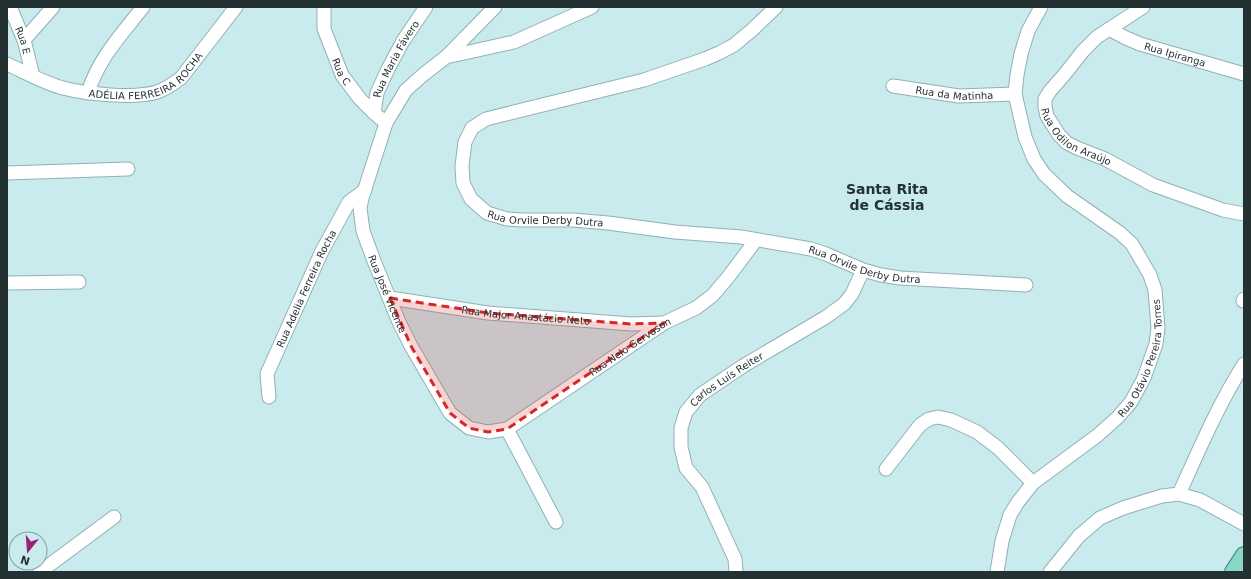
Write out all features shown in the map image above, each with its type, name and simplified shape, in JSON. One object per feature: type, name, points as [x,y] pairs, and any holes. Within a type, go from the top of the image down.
[{"type":"main road","points":[[1233,572],[1244,555]]},
{"type":"street","name":"Rua E","points":[[10,7],[24,40],[33,76]]},
{"type":"street","points":[[24,40],[53,7]]},
{"type":"street","points":[[88,93],[94,75],[101,62],[143,7]]},
{"type":"street","name":"ADÉLIA FERREIRA ROCHA","points":[[7,64],[63,88],[88,93],[140,95],[156,92],[169,87],[181,78],[236,7]]},
{"type":"street","name":"Rua C","points":[[324,7],[324,29],[342,75],[360,99],[374,113],[386,122]]},
{"type":"street","name":"Rua Maria Fávero","points":[[374,113],[377,93],[388,69],[403,41],[426,7]]},
{"type":"street","points":[[446,57],[495,7]]},
{"type":"street","points":[[446,57],[514,42],[592,7]]},
{"type":"street","name":"Rua Orvile Derby Dutra","points":[[776,7],[734,45],[705,59],[644,80],[486,119],[472,128],[465,142],[462,166],[462,183],[471,199],[487,213],[506,219],[573,220],[675,232],[728,235],[811,249],[863,270],[881,275],[900,278],[1026,285]]},
{"type":"street","name":"Rua Otávio Pereira Torres","points":[[997,572],[1002,541],[1010,516],[1018,502],[1034,483],[1098,435],[1117,418],[1131,402],[1144,378],[1156,344],[1158,328],[1155,290],[1150,275],[1132,244],[1067,196],[1044,174],[1034,159],[1025,138],[1015,94],[1021,54],[1028,31],[1041,7]]},
{"type":"street","name":"Rua Odilon Araújo","points":[[1143,7],[1097,36],[1050,91],[1045,99],[1047,116],[1059,135],[1067,143],[1077,148],[1105,159],[1153,185],[1223,210],[1244,214]]},
{"type":"street","name":"Rua Ipiranga","points":[[1109,29],[1140,44],[1244,74]]},
{"type":"street","name":"Rua José Vicente","points":[[446,57],[406,90],[386,122],[360,208],[363,231],[410,346],[450,413],[469,428],[488,432]]},
{"type":"street","name":"Rua da Matinha","points":[[893,86],[959,96],[1015,94]]},
{"type":"street","points":[[7,173],[128,169]]},
{"type":"street","name":"Rua Adelia Ferreira Rocha","points":[[269,397],[267,374],[322,251],[349,202],[365,190]]},
{"type":"street","name":"Rua Nelo Gervason","points":[[488,432],[507,428],[664,323],[696,308],[713,295],[756,240]]},
{"type":"street","name":"Carlos Luís Reiter","points":[[736,572],[735,559],[702,487],[686,468],[681,447],[681,428],[686,412],[700,395],[736,370],[826,317],[844,304],[852,294],[863,270]]},
{"type":"street","points":[[7,283],[79,282]]},
{"type":"street","name":"Rua Major Anastácio Neto","points":[[390,298],[488,313],[631,324],[664,323]]},
{"type":"street","points":[[1180,494],[1216,412],[1228,388],[1244,364]]},
{"type":"street","points":[[886,469],[920,425],[929,419],[938,417],[951,420],[977,432],[998,448],[1034,483]]},
{"type":"street","points":[[507,428],[556,522]]},
{"type":"street","points":[[1050,572],[1079,536],[1100,518],[1123,508],[1162,496],[1180,494],[1200,500],[1244,524]]},
{"type":"street","points":[[40,572],[114,517]]},
{"type":"highlighted area","points":[[390,298],[488,313],[631,324],[664,323],[507,429],[488,432],[469,428],[450,413],[411,346]]},
{"type":"district","name":"Santa Rita de Cássia","points":[[887,198]]}]
